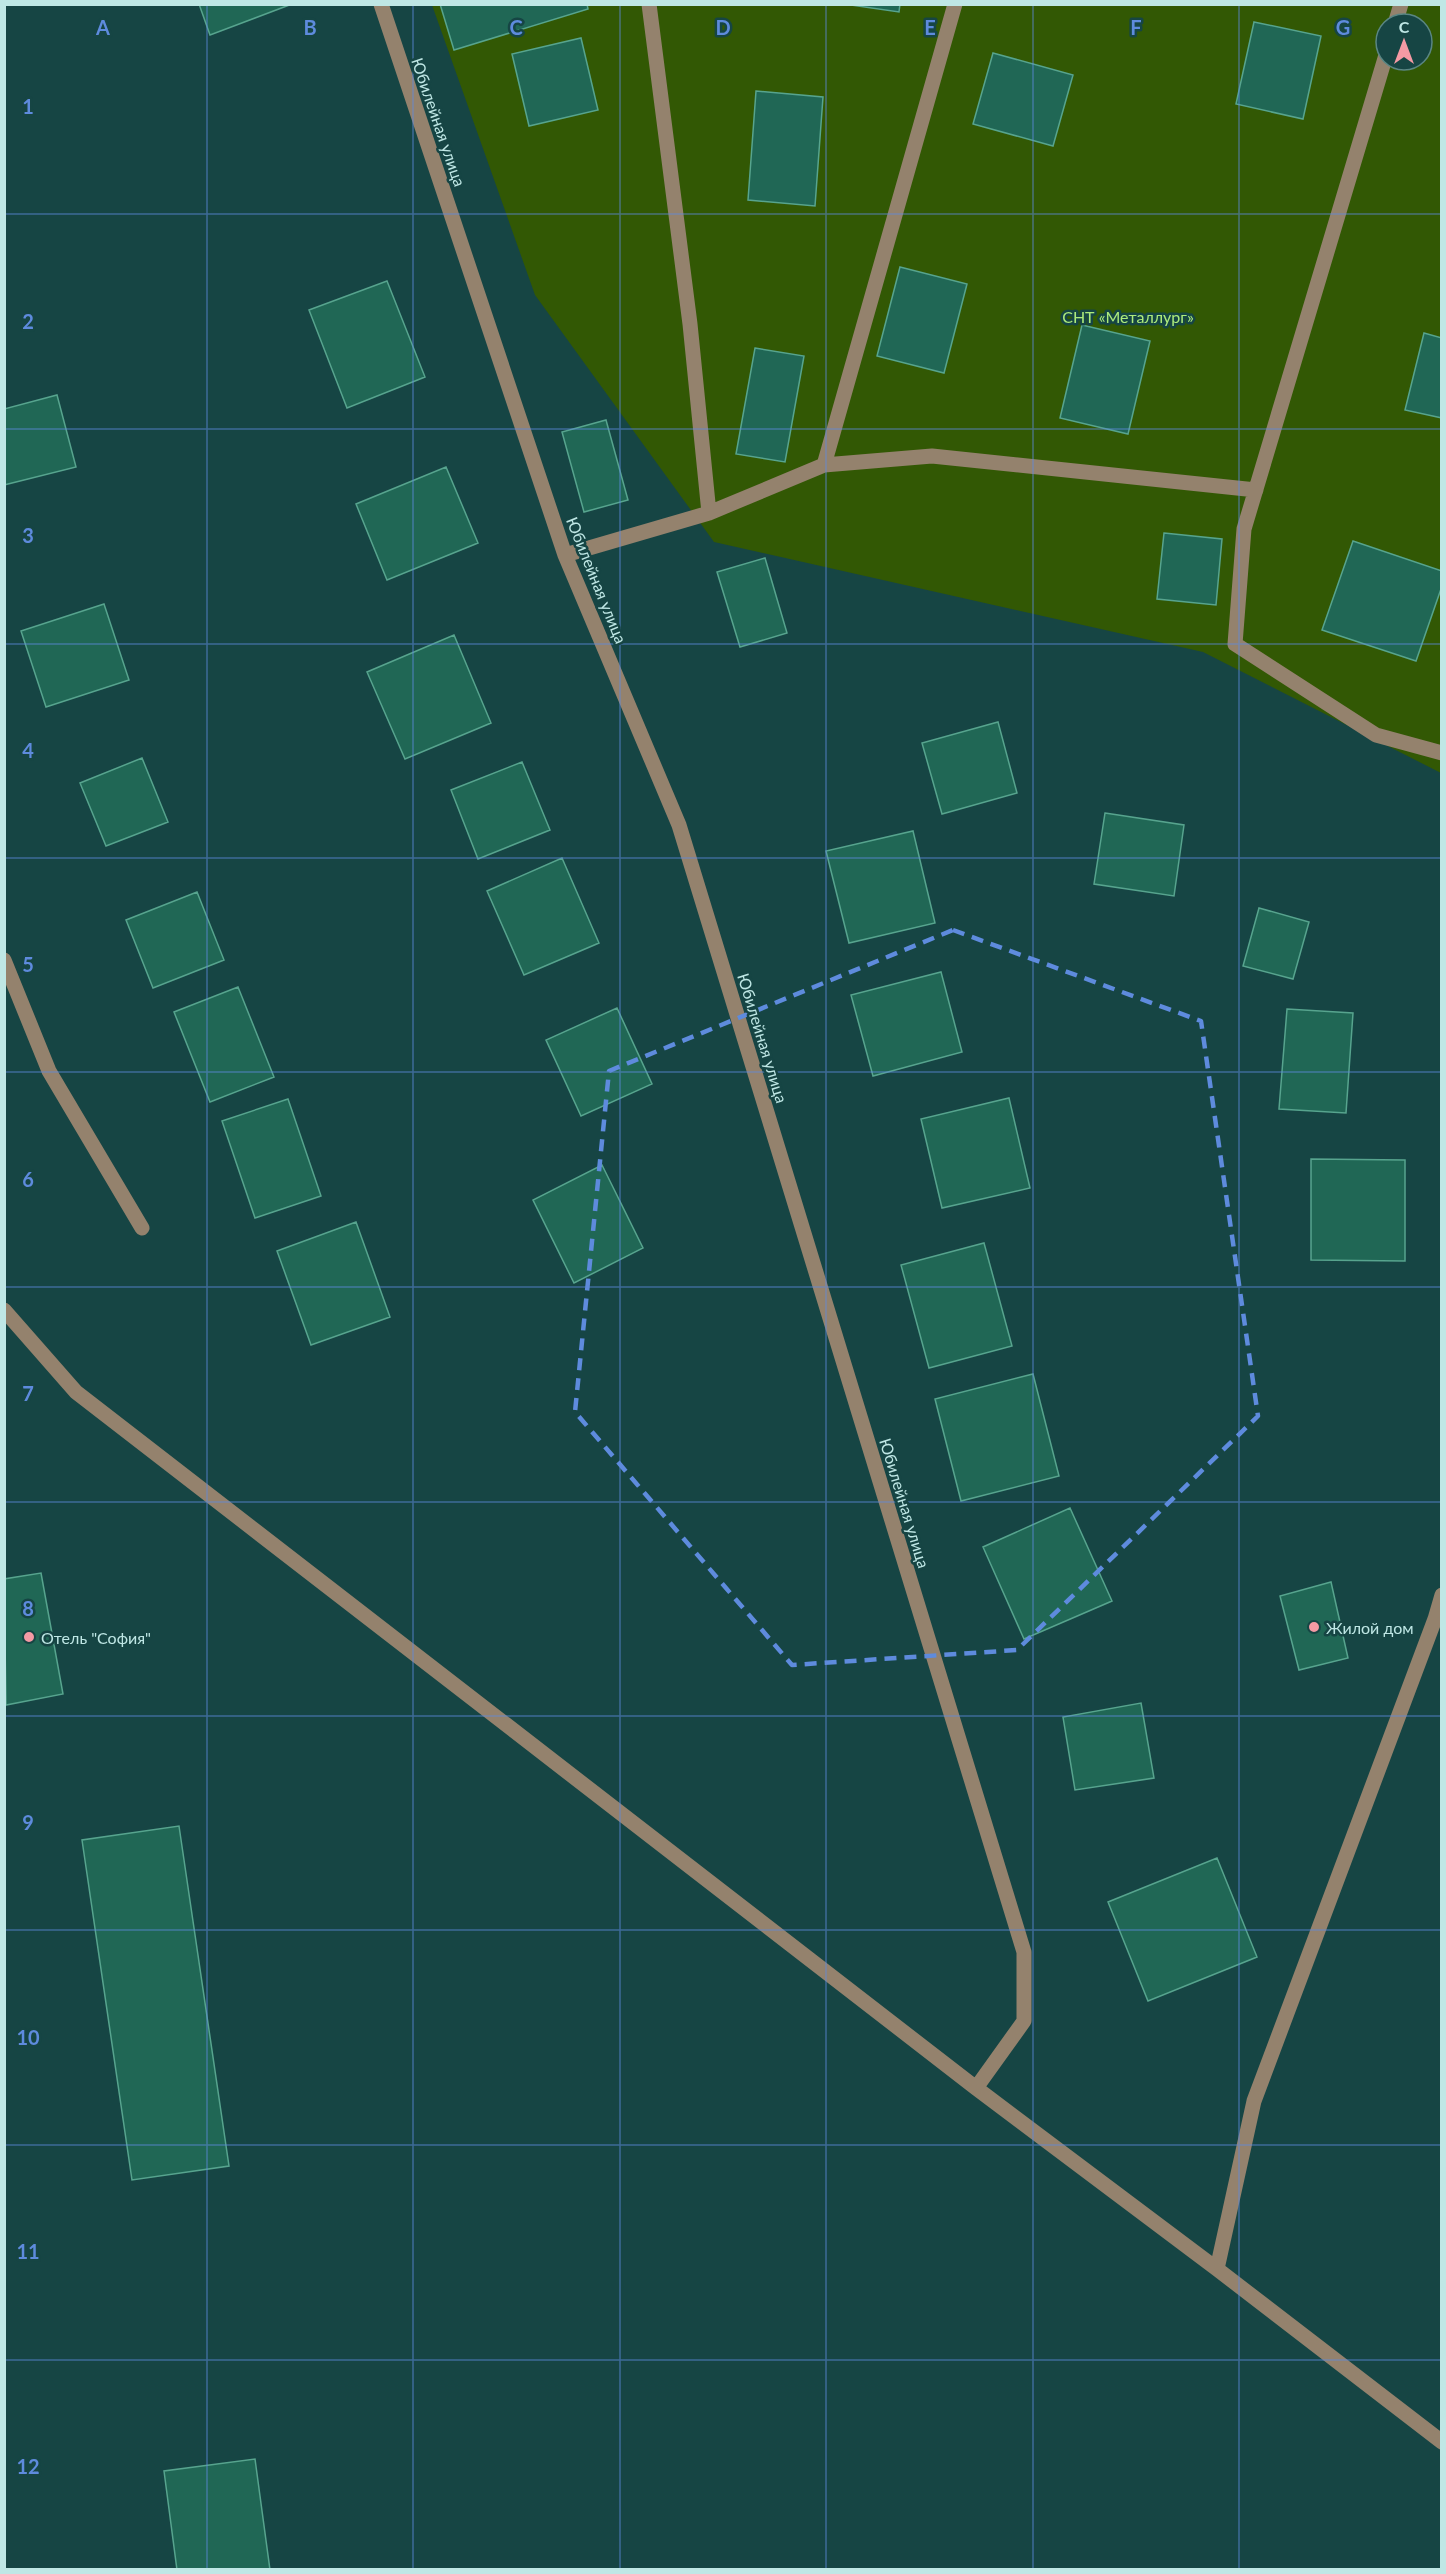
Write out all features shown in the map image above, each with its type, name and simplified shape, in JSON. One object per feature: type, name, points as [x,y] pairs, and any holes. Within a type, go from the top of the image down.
[{"type":"street","name":"Юбилейная улица","points":[[381,4],[565,555],[679,825],[1024,1952],[1024,2021],[976,2088]]},
{"type":"street","points":[[649,4],[690,324],[709,513]]},
{"type":"street","points":[[824,465],[955,4]]},
{"type":"street","points":[[1381,72],[1245,528],[1235,644],[1376,735],[1442,753]]},
{"type":"street","points":[[565,555],[709,513],[824,465],[932,456],[1256,490]]},
{"type":"street","points":[[4,960],[49,1071],[142,1228]]},
{"type":"street","points":[[4,1310],[76,1392],[976,2088],[1442,2442]]},
{"type":"street","points":[[1217,2269],[1254,2101],[1438,1618],[1442,1595]]},
{"type":"highlighted area","points":[[953,930],[1201,1021],[1258,1416],[1017,1650],[792,1665],[575,1412],[609,1071]]},
{"type":"green space","name":"СНТ «Металлург»","points":[[432,5],[1441,5],[1441,773],[1203,652],[714,542],[535,295]]},
{"type":"building","points":[[199,4],[292,4],[210,35]]},
{"type":"building","points":[[440,4],[587,4],[588,9],[454,50]]},
{"type":"building","points":[[844,4],[900,4],[899,12]]},
{"type":"building","points":[[1254,22],[1321,36],[1303,119],[1236,104]]},
{"type":"building","points":[[581,38],[598,110],[529,126],[512,54]]},
{"type":"building","points":[[993,53],[1073,75],[1053,146],[973,124]]},
{"type":"building","points":[[756,91],[823,97],[815,206],[748,200]]},
{"type":"building","points":[[900,267],[967,284],[944,373],[877,356]]},
{"type":"building","points":[[387,281],[425,377],[347,408],[309,310]]},
{"type":"building","points":[[1082,325],[1150,341],[1128,434],[1060,418]]},
{"type":"building","points":[[1424,333],[1442,338],[1442,418],[1405,410]]},
{"type":"building","points":[[755,348],[804,356],[785,462],[736,454]]},
{"type":"building","points":[[57,395],[76,467],[4,485],[4,409]]},
{"type":"building","points":[[606,420],[628,500],[584,512],[562,432]]},
{"type":"building","points":[[446,467],[478,543],[387,580],[356,504]]},
{"type":"building","points":[[1164,533],[1222,539],[1216,605],[1157,599]]},
{"type":"building","points":[[1353,541],[1442,571],[1442,586],[1416,661],[1322,630]]},
{"type":"building","points":[[765,558],[787,633],[740,647],[717,572]]},
{"type":"building","points":[[104,604],[129,680],[46,707],[21,631]]},
{"type":"building","points":[[454,635],[491,723],[405,759],[367,672]]},
{"type":"building","points":[[998,722],[1017,793],[942,814],[922,743]]},
{"type":"building","points":[[142,758],[168,822],[106,846],[80,783]]},
{"type":"building","points":[[522,762],[550,830],[478,859],[451,790]]},
{"type":"building","points":[[1105,813],[1184,825],[1174,896],[1094,884]]},
{"type":"building","points":[[913,831],[935,923],[849,943],[826,851]]},
{"type":"building","points":[[562,858],[599,943],[524,975],[487,891]]},
{"type":"building","points":[[197,892],[224,960],[153,988],[126,920]]},
{"type":"building","points":[[1259,908],[1309,922],[1293,979],[1243,966]]},
{"type":"building","points":[[941,972],[962,1052],[873,1076],[851,995]]},
{"type":"building","points":[[238,987],[274,1077],[210,1102],[174,1012]]},
{"type":"building","points":[[617,1008],[652,1084],[581,1116],[546,1040]]},
{"type":"building","points":[[1287,1009],[1353,1013],[1346,1113],[1279,1109]]},
{"type":"building","points":[[1009,1098],[1030,1188],[942,1208],[921,1119]]},
{"type":"building","points":[[288,1099],[321,1196],[255,1218],[222,1121]]},
{"type":"building","points":[[1311,1159],[1405,1160],[1405,1261],[1311,1260]]},
{"type":"building","points":[[602,1165],[643,1248],[574,1283],[533,1200]]},
{"type":"building","points":[[356,1222],[390,1317],[311,1345],[277,1251]]},
{"type":"building","points":[[984,1243],[1012,1346],[929,1368],[901,1265]]},
{"type":"building","points":[[1033,1374],[1059,1476],[961,1501],[935,1399]]},
{"type":"building","points":[[1070,1508],[1112,1601],[1024,1639],[983,1547]]},
{"type":"building","name":"Отель \"София\"","points":[[41,1573],[63,1694],[6,1705],[4,1579]]},
{"type":"building","name":"Жилой дом","points":[[1331,1582],[1348,1658],[1299,1670],[1280,1596]]},
{"type":"building","points":[[1141,1703],[1154,1778],[1075,1790],[1063,1717]]},
{"type":"building","points":[[179,1826],[229,2166],[132,2180],[82,1840]]},
{"type":"building","points":[[1217,1858],[1257,1957],[1148,2001],[1108,1902]]},
{"type":"building","points":[[255,2459],[270,2570],[177,2570],[164,2471]]},
{"type":"place","name":"Жилой дом","points":[[1314,1627]]},
{"type":"place","name":"Отель \"София\"","points":[[29,1637]]}]
